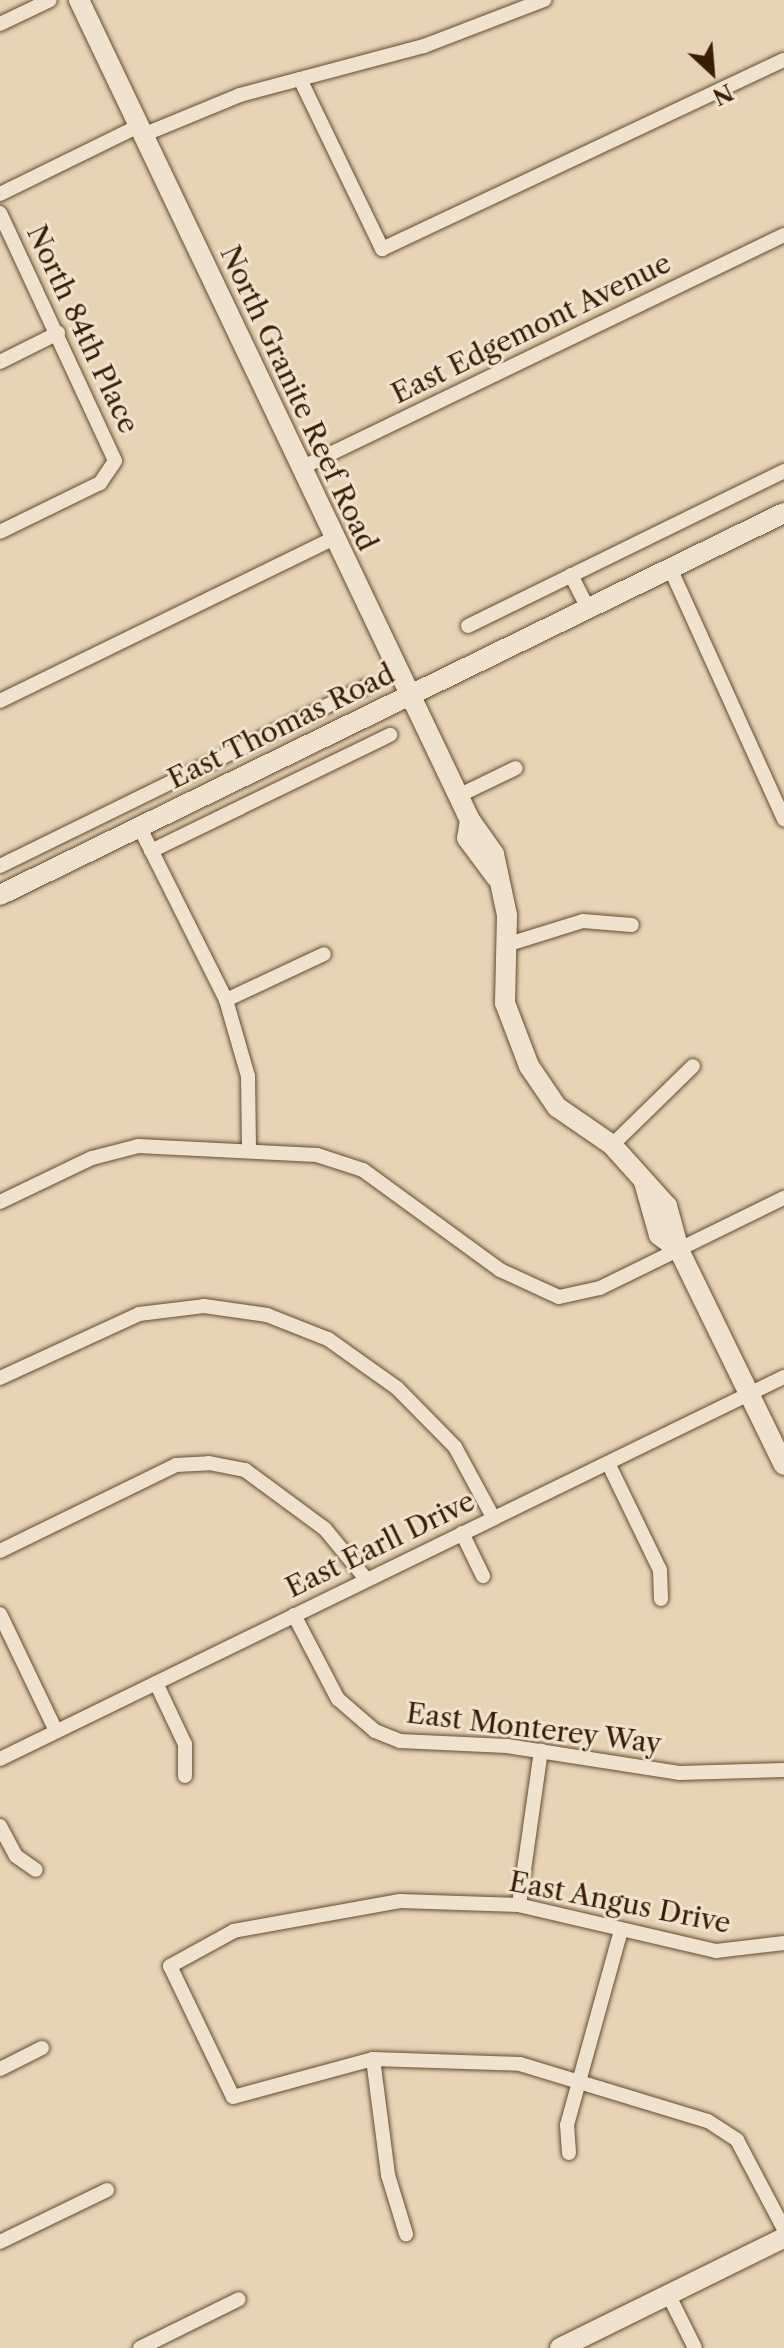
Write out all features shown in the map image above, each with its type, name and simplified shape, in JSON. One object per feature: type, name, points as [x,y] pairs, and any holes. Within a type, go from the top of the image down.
[{"type":"street","points":[[0,24],[50,0]]},
{"type":"street","name":"North Granite Reef Road","points":[[79,0],[458,796],[470,820],[494,854],[509,944],[505,1003],[529,1066],[557,1107],[612,1145],[667,1206],[679,1250],[784,1465]]},
{"type":"street","points":[[0,194],[141,131],[300,79],[424,46],[544,0]]},
{"type":"street","points":[[300,79],[382,249],[784,60]]},
{"type":"street","name":"North 84th Place","points":[[0,213],[58,333],[114,468],[100,483],[0,532]]},
{"type":"street","name":"East Edgemont Avenue","points":[[301,468],[784,235]]},
{"type":"street","points":[[0,362],[58,333]]},
{"type":"street","points":[[468,626],[784,471]]},
{"type":"street","name":"East Thomas Road","points":[[0,895],[784,513]]},
{"type":"street","points":[[0,701],[334,538]]},
{"type":"street","points":[[670,568],[784,819]]},
{"type":"street","points":[[571,575],[587,607]]},
{"type":"street","name":"East Thomas Road","points":[[0,866],[368,686]]},
{"type":"street","name":"East Thomas Road","points":[[151,851],[390,735]]},
{"type":"street","points":[[458,796],[516,768]]},
{"type":"street","points":[[139,826],[226,1000],[248,1076],[249,1147]]},
{"type":"street","points":[[509,944],[583,921],[632,925]]},
{"type":"street","points":[[226,1000],[324,954]]},
{"type":"street","points":[[612,1145],[693,1066]]},
{"type":"street","points":[[0,1202],[110,1152],[176,1143],[317,1155],[363,1170],[521,1284],[559,1297],[600,1288],[784,1198]]},
{"type":"street","points":[[0,1378],[139,1314],[241,1308],[328,1339],[397,1388],[455,1447],[493,1517]]},
{"type":"street","name":"East Earll Drive","points":[[0,1759],[784,1377]]},
{"type":"street","points":[[0,1551],[176,1465],[209,1463],[245,1470],[325,1529],[366,1579]]},
{"type":"street","points":[[608,1463],[660,1570],[661,1599]]},
{"type":"street","points":[[462,1533],[483,1576]]},
{"type":"street","points":[[0,1614],[56,1731]]},
{"type":"street","name":"East Monterey Way","points":[[294,1615],[338,1699],[375,1731],[400,1741],[541,1751],[679,1773],[784,1770]]},
{"type":"street","points":[[156,1683],[185,1744],[185,1776]]},
{"type":"street","points":[[519,1905],[541,1751]]},
{"type":"street","points":[[0,1826],[16,1856],[36,1870]]},
{"type":"street","name":"East Angus Drive","points":[[373,2059],[233,2097],[170,1966],[234,1931],[324,1909],[400,1901],[519,1905],[716,1951],[784,1943]]},
{"type":"street","points":[[569,2153],[567,2125],[621,1930]]},
{"type":"street","points":[[0,2069],[42,2048]]},
{"type":"street","points":[[406,2234],[388,2175],[373,2059],[471,2058],[578,2082],[708,2121],[737,2140],[784,2229]]},
{"type":"street","points":[[0,2242],[107,2190]]},
{"type":"street","points":[[560,2348],[784,2238]]},
{"type":"street","points":[[668,2294],[695,2348]]},
{"type":"street","points":[[140,2348],[239,2299]]}]
